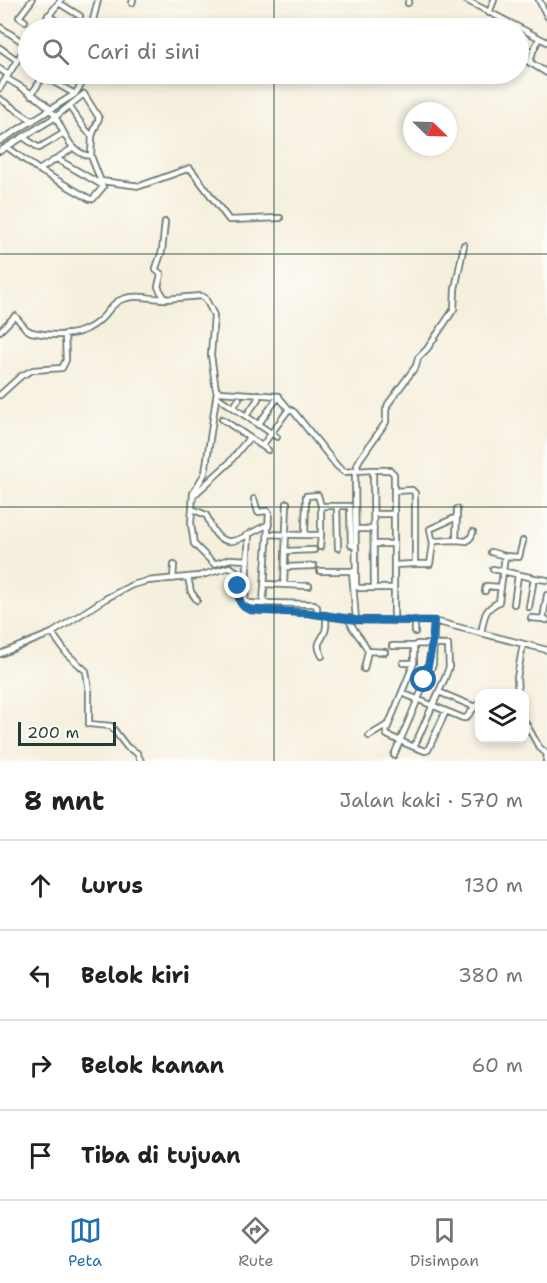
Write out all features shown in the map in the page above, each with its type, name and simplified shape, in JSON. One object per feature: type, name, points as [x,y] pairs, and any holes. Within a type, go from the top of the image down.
[{"type":"street","points":[[20,18],[17,16],[32,0]]},
{"type":"street","points":[[94,18],[98,0]]},
{"type":"street","points":[[466,0],[499,18]]},
{"type":"street","points":[[489,13],[494,0]]},
{"type":"street","points":[[539,0],[547,16]]},
{"type":"street","points":[[46,18],[60,1],[80,16]]},
{"type":"street","points":[[48,15],[52,18]]},
{"type":"street","points":[[0,27],[18,38]]},
{"type":"street","points":[[529,34],[547,42]]},
{"type":"street","points":[[539,39],[530,63],[547,73]]},
{"type":"street","points":[[0,48],[17,60],[0,88]]},
{"type":"street","points":[[0,69],[53,114],[73,148],[91,156]]},
{"type":"street","points":[[31,94],[38,84]]},
{"type":"street","points":[[59,84],[75,94]]},
{"type":"street","points":[[0,151],[53,114],[82,84]]},
{"type":"street","points":[[0,141],[33,121],[69,106],[91,89]]},
{"type":"street","points":[[7,147],[39,170],[90,199],[95,197],[103,187],[91,156],[92,136],[99,118],[84,94]]},
{"type":"street","points":[[0,99],[33,121]]},
{"type":"street","points":[[69,106],[92,136]]},
{"type":"street","points":[[23,137],[39,148],[64,132]]},
{"type":"street","points":[[39,170],[73,148]]},
{"type":"street","points":[[57,159],[101,183],[140,186],[190,168],[229,220],[280,218]]},
{"type":"street","points":[[165,222],[162,251],[156,270],[161,274],[158,287],[165,299]]},
{"type":"street","points":[[394,588],[356,587],[357,465],[386,422],[388,404],[454,309],[455,288],[464,245]]},
{"type":"street","points":[[0,331],[15,316],[31,332],[65,334],[82,332],[92,327],[115,303],[123,299],[141,296],[155,299],[201,296],[205,298],[214,315],[211,355],[214,385],[217,391],[205,473],[192,497],[192,541],[217,570]]},
{"type":"street","points":[[0,395],[27,373],[39,369],[63,368],[66,360],[65,334]]},
{"type":"street","points":[[217,391],[279,396],[289,409],[294,411],[320,447],[342,471],[393,472],[394,620]]},
{"type":"street","points":[[246,416],[258,399],[258,394]]},
{"type":"street","points":[[258,425],[279,396]]},
{"type":"street","points":[[219,398],[277,437]]},
{"type":"street","points":[[233,407],[239,399]]},
{"type":"street","points":[[262,446],[289,409]]},
{"type":"street","points":[[222,419],[268,450]]},
{"type":"street","points":[[192,497],[228,464],[249,438]]},
{"type":"street","points":[[373,470],[374,588]]},
{"type":"street","points":[[394,491],[412,490],[415,493],[415,564]]},
{"type":"street","points":[[305,535],[306,495],[318,495],[321,506],[320,547]]},
{"type":"street","points":[[254,499],[259,513],[269,512],[263,611]]},
{"type":"street","points":[[284,584],[287,503]]},
{"type":"street","points":[[321,506],[350,506],[351,545],[356,547]]},
{"type":"street","points":[[337,506],[338,548]]},
{"type":"street","points":[[192,509],[206,515],[211,528],[226,542],[235,542],[269,524]]},
{"type":"street","points":[[456,540],[457,509]]},
{"type":"street","points":[[374,514],[394,514]]},
{"type":"street","points":[[394,565],[430,564],[433,544],[430,529],[446,524],[457,517]]},
{"type":"street","points":[[356,529],[374,529]]},
{"type":"street","points":[[433,544],[438,541],[467,541],[472,532]]},
{"type":"street","points":[[249,534],[245,601],[249,603],[314,604],[317,607],[317,614]]},
{"type":"street","points":[[268,534],[321,535]]},
{"type":"street","points":[[491,552],[519,557],[523,542]]},
{"type":"street","points":[[374,544],[394,544]]},
{"type":"street","points":[[285,551],[314,550]]},
{"type":"street","points":[[482,633],[486,611],[499,602],[505,556]]},
{"type":"street","points":[[214,564],[230,559],[248,560]]},
{"type":"street","points":[[173,579],[174,565]]},
{"type":"street","points":[[285,567],[314,566]]},
{"type":"street","points":[[0,654],[52,633],[105,599],[132,585],[147,581],[188,577],[226,567],[235,568],[236,586],[243,608],[317,614],[356,620],[434,621],[547,650]]},
{"type":"street","points":[[493,569],[547,580]]},
{"type":"street","points":[[321,571],[352,570],[356,620]]},
{"type":"street","points":[[514,604],[518,575]]},
{"type":"street","points":[[188,577],[191,592],[196,600]]},
{"type":"street","points":[[529,607],[534,578]]},
{"type":"street","points":[[265,584],[309,586]]},
{"type":"street","points":[[485,591],[486,586],[500,587]]},
{"type":"street","points":[[531,618],[545,620],[547,595]]},
{"type":"street","points":[[322,656],[319,642],[325,633],[326,615]]},
{"type":"street","points":[[349,618],[350,625],[362,637],[368,651],[364,669]]},
{"type":"street","points":[[415,620],[415,632]]},
{"type":"street","points":[[394,755],[432,663],[434,621]]},
{"type":"street","points":[[52,633],[69,656],[86,671],[89,692],[89,724],[108,725],[127,747],[137,753],[141,761]]},
{"type":"street","points":[[392,646],[433,643],[449,646],[449,667],[414,747]]},
{"type":"street","points":[[518,689],[517,678],[523,644]]},
{"type":"street","points":[[414,646],[414,663],[386,734],[426,751],[446,711]]},
{"type":"street","points":[[368,651],[385,652]]},
{"type":"street","points":[[403,663],[414,663]]},
{"type":"street","points":[[402,693],[465,718],[475,707],[439,692]]},
{"type":"street","points":[[369,736],[389,724]]},
{"type":"street","points":[[529,728],[539,747],[546,754],[546,761]]},
{"type":"route","points":[[238,586],[240,603],[243,608],[251,610],[308,613],[356,620],[434,621],[434,641],[424,680]]}]
